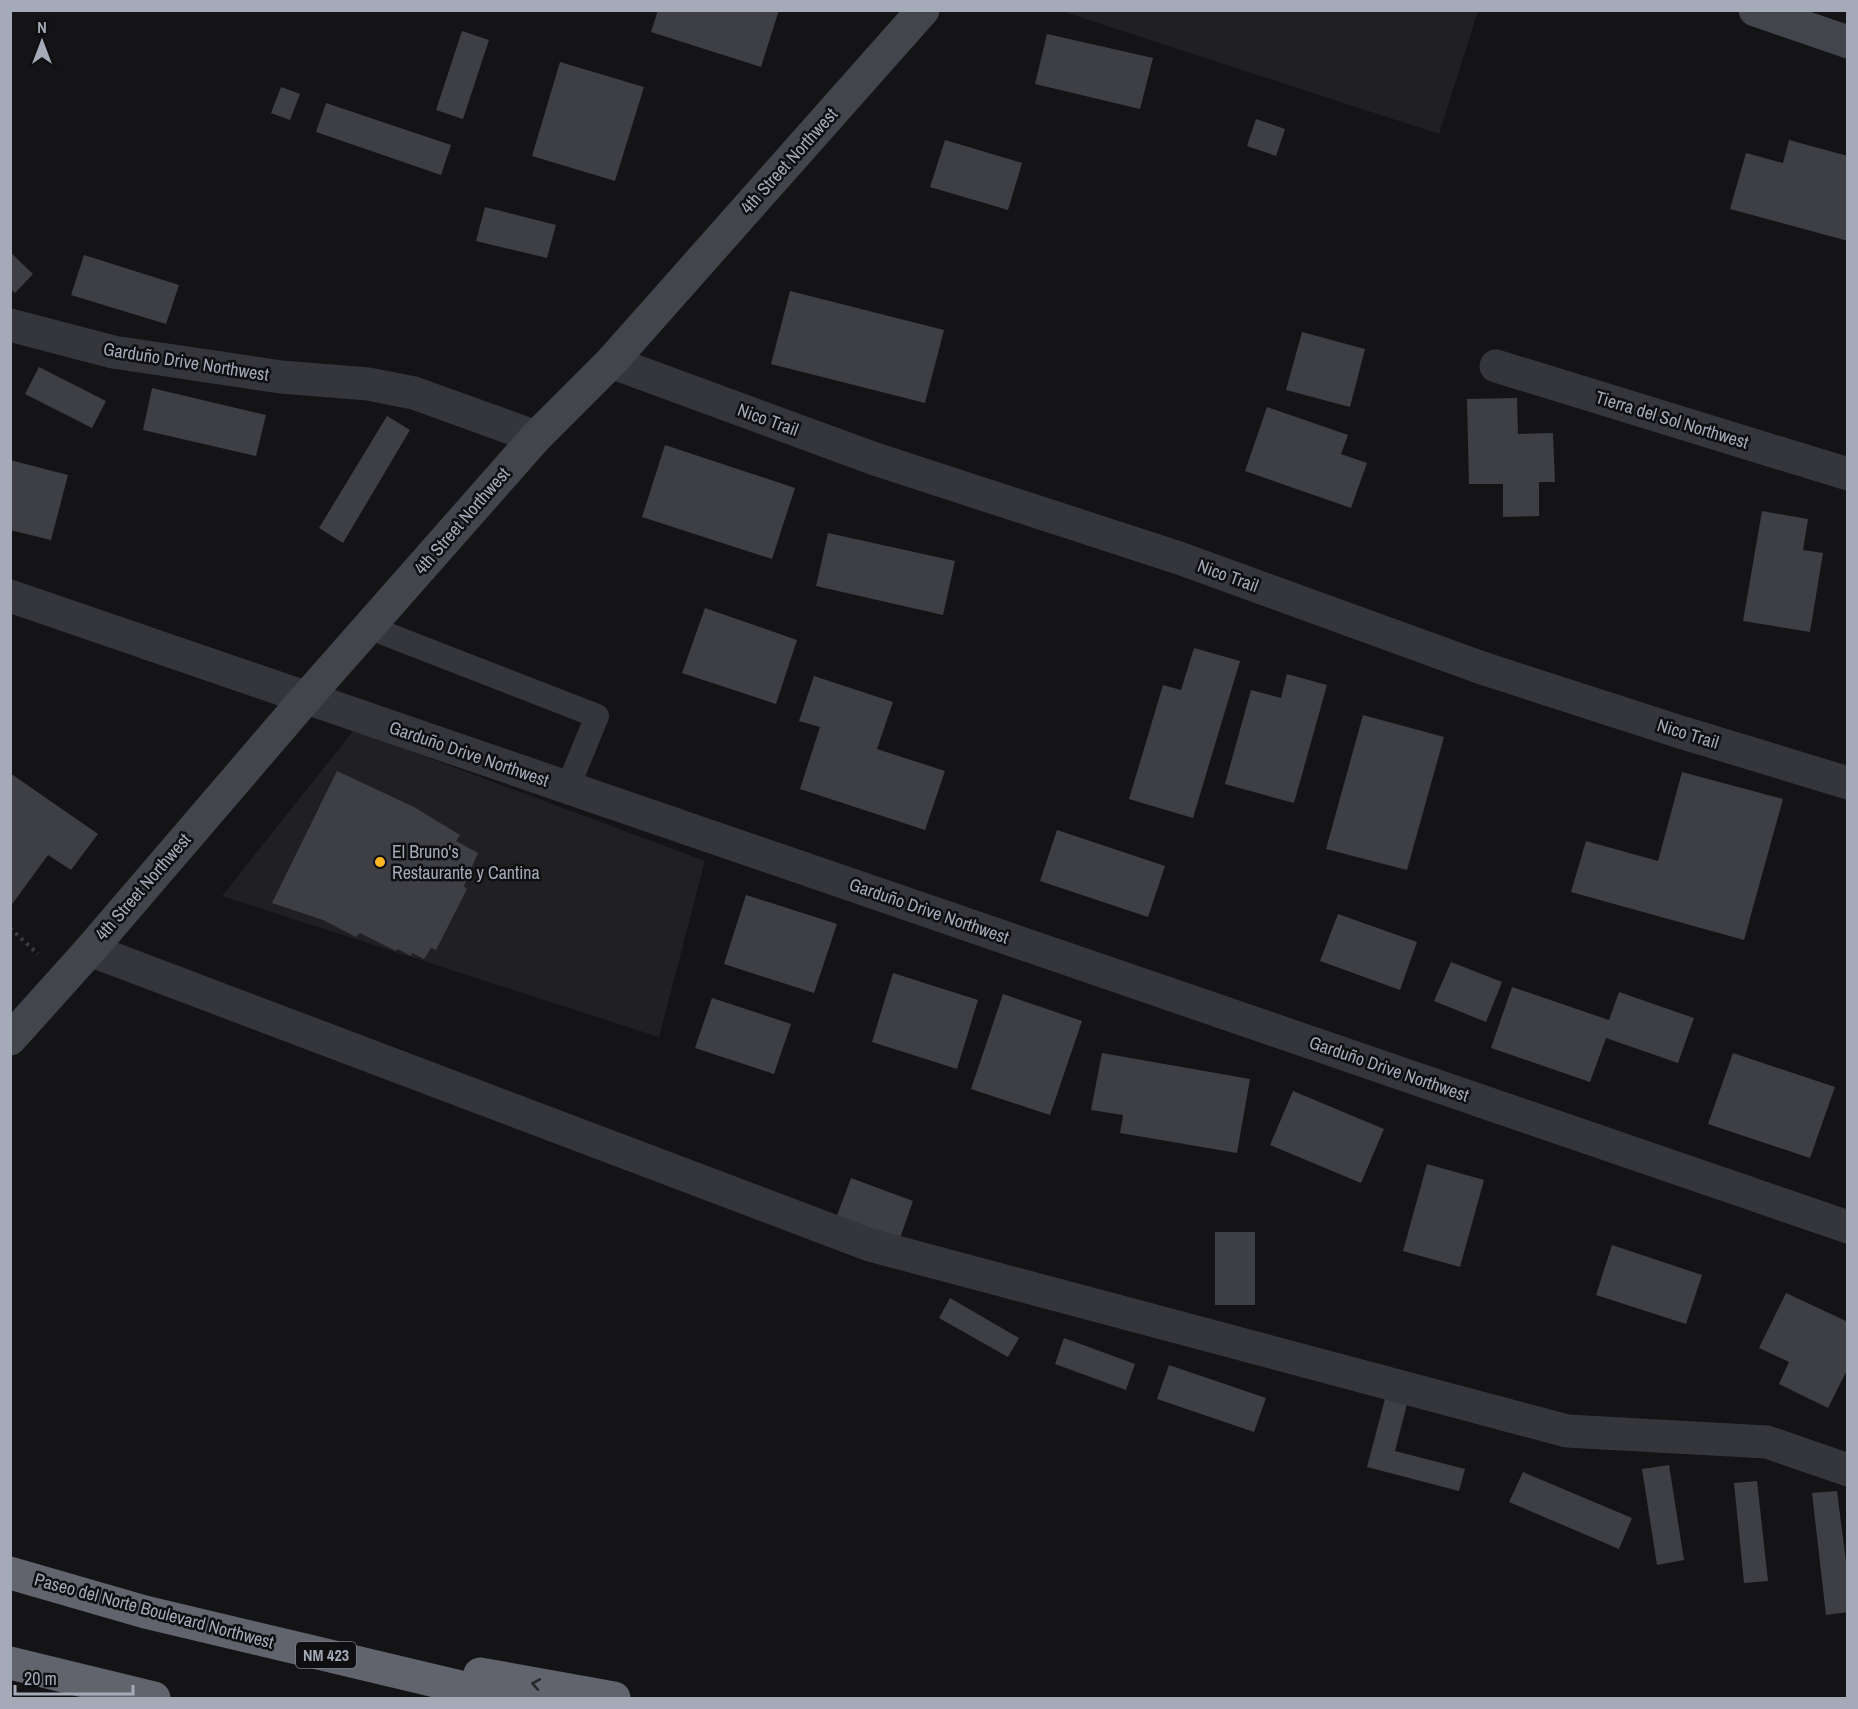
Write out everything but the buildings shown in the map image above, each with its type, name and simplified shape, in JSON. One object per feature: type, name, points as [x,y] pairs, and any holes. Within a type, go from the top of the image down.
[{"type":"highway","name":"Paseo del Norte Boulevard Northwest","points":[[10,1574],[145,1612],[507,1698]]},
{"type":"highway","points":[[145,1612],[614,1698]]},
{"type":"highway","points":[[10,1663],[154,1698]]},
{"type":"main road","name":"4th Street Northwest","points":[[10,1039],[536,437],[611,362],[923,10]]},
{"type":"main road","points":[[1755,10],[1848,42]]},
{"type":"street","name":"Garduño Drive Northwest","points":[[10,325],[113,352],[280,377],[368,384],[414,393],[536,437]]},
{"type":"street","name":"Nico Trail","points":[[611,362],[875,459],[1179,558],[1482,668],[1848,783]]},
{"type":"street","name":"Tierra del Sol Northwest","points":[[1496,366],[1848,474]]},
{"type":"street","name":"Garduño Drive Northwest","points":[[10,596],[1848,1227]]},
{"type":"street","points":[[90,950],[870,1245],[1567,1431],[1767,1442],[1848,1470]]},
{"type":"lane","points":[[368,627],[597,716],[568,788]]},
{"type":"shaded area","points":[[1061,11],[1478,11],[1439,134]]},
{"type":"shaded area","points":[[354,730],[705,861],[659,1037],[222,896]]},
{"type":"place","name":"El Bruno's Restaurante y Cantina","points":[[380,862]]}]
